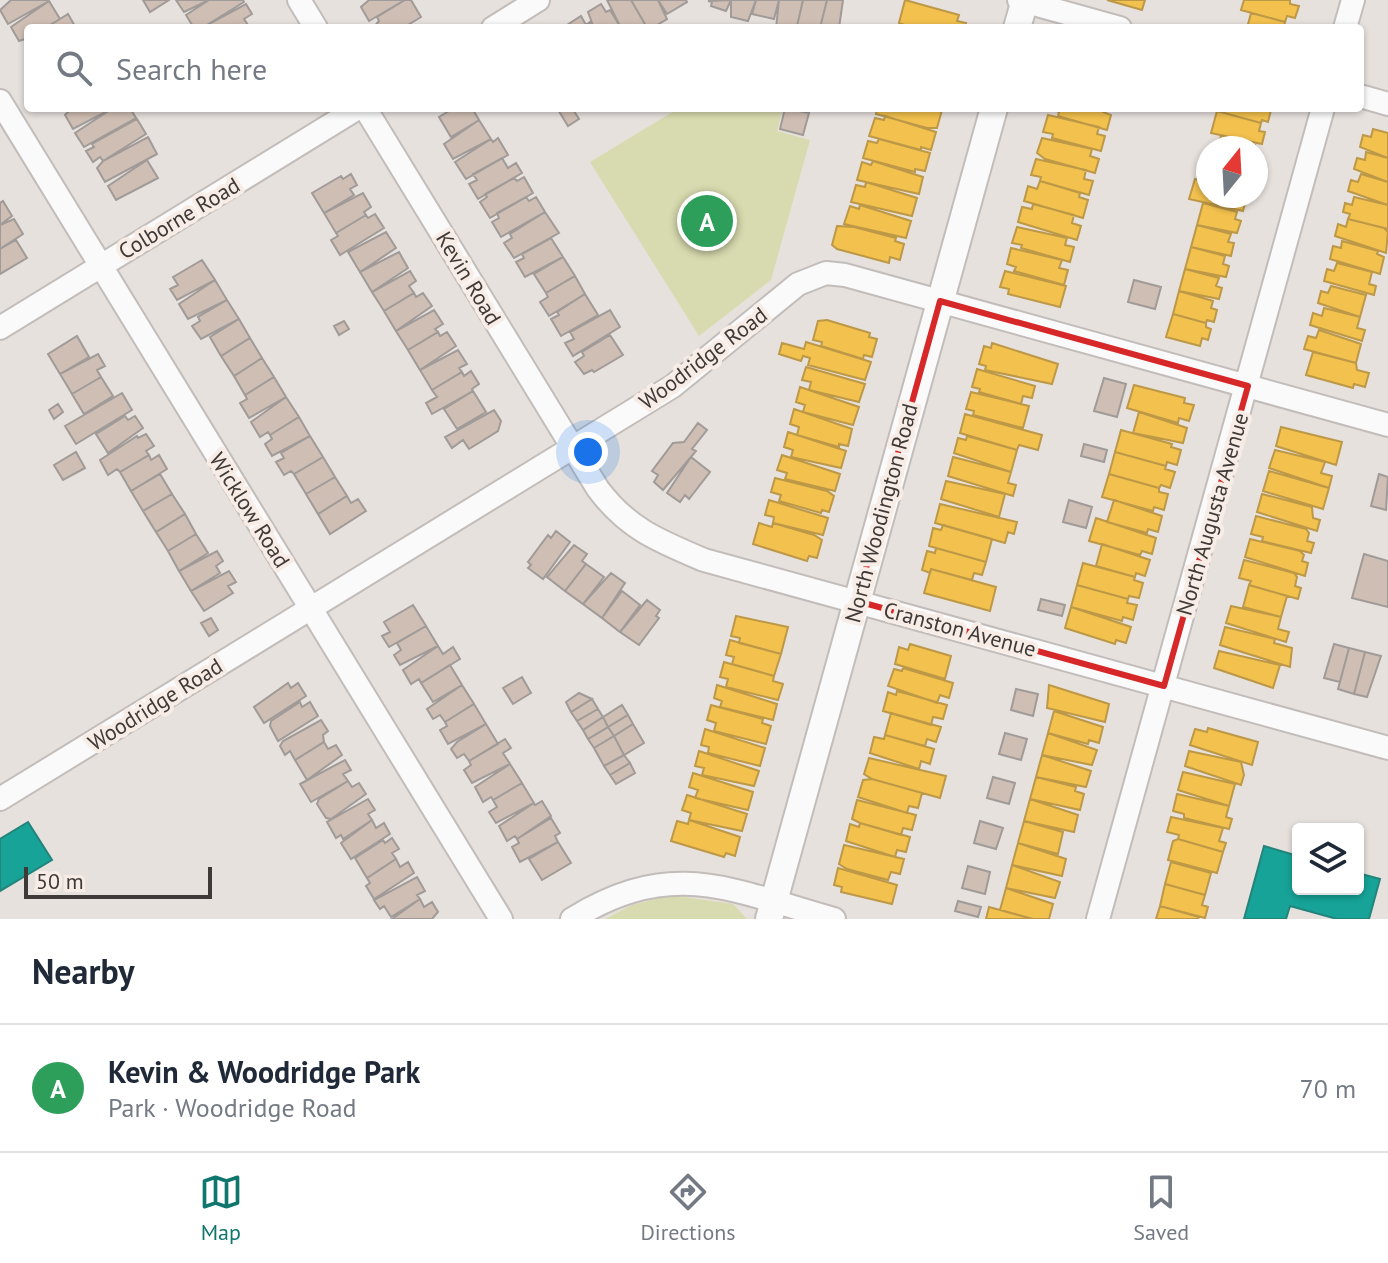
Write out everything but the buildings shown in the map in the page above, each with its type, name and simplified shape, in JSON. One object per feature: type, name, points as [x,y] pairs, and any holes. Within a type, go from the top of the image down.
[{"type":"street","points":[[299,0],[314,24]]},
{"type":"street","points":[[499,24],[538,0]]},
{"type":"street","points":[[1018,24],[1023,0],[1106,24]]},
{"type":"street","points":[[1346,24],[1353,0]]},
{"type":"street","points":[[1364,97],[1388,104]]},
{"type":"street","name":"Wicklow Road","points":[[0,101],[501,919]]},
{"type":"street","name":"Colborne Road","points":[[0,328],[351,112]]},
{"type":"street","name":"Kevin Road","points":[[367,112],[573,448]]},
{"type":"street","name":"North Woodington Road","points":[[771,910],[993,112]]},
{"type":"street","name":"North Augusta Avenue","points":[[1098,919],[1322,112]]},
{"type":"street","name":"Woodridge Road","points":[[0,799],[673,386],[811,277],[845,275],[1388,425]]},
{"type":"street","name":"Cranston Avenue","points":[[573,448],[616,513],[637,529],[704,560],[1388,748]]},
{"type":"street","points":[[572,919],[602,900],[631,889],[679,881],[729,888],[771,910],[834,919]]},
{"type":"highlighted area","points":[[940,301],[1248,386],[1164,686],[857,601]]},
{"type":"green space","points":[[672,112],[782,112],[777,131],[810,140],[771,280],[699,336],[590,162]]},
{"type":"green space","points":[[671,895],[733,904],[747,919],[605,919],[632,905]]},
{"type":"place","name":"Kevin & Woodridge Park","points":[[707,221]]}]
